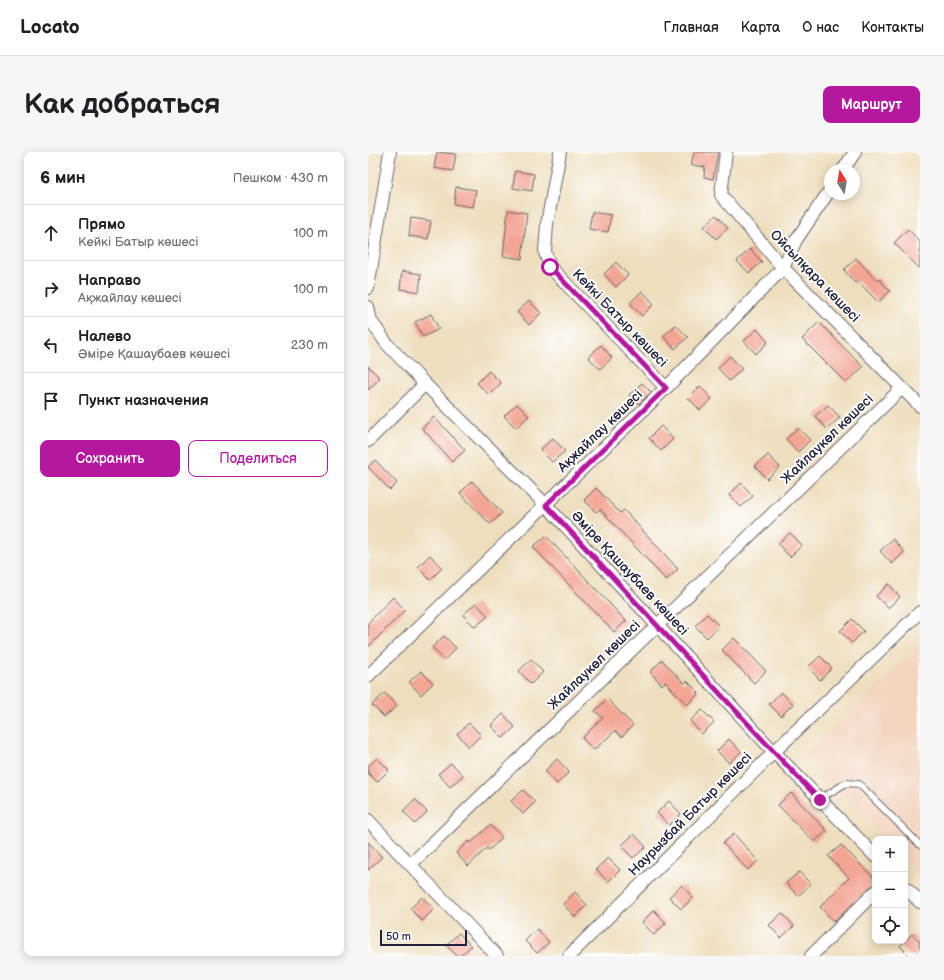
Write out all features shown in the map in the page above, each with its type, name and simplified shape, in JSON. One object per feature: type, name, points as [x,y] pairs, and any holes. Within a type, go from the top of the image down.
[{"type":"street","points":[[368,288],[390,152]]},
{"type":"street","name":"Кейкі Батыр көшесі","points":[[560,152],[547,224],[545,252],[550,267],[666,388]]},
{"type":"street","name":"Ойсылқара көшесі","points":[[726,152],[721,195],[783,268],[920,406]]},
{"type":"street","points":[[847,164],[855,152]]},
{"type":"street","name":"Ақжайлау көшесі","points":[[368,676],[666,388],[783,268],[796,240],[824,199]]},
{"type":"street","name":"Әміре Қашаубаев көшесі","points":[[368,307],[371,321],[387,344],[546,505],[774,752],[872,853]]},
{"type":"street","points":[[368,441],[425,384]]},
{"type":"street","name":"Жайлаукөл көшесі","points":[[411,864],[902,388]]},
{"type":"street","name":"Наурызбай Батыр көшесі","points":[[569,956],[774,752],[920,612]]},
{"type":"street","points":[[368,820],[497,956]]},
{"type":"street","points":[[908,890],[920,902]]},
{"type":"street","points":[[810,956],[872,895]]},
{"type":"lane","points":[[820,800],[846,783],[858,784],[920,845]]},
{"type":"shaded area","points":[[920,645],[920,876],[908,863],[908,836],[882,836],[805,756]]},
{"type":"building","points":[[437,152],[456,154],[453,171],[434,168]]},
{"type":"building","points":[[694,152],[718,152],[713,179],[704,177],[705,167],[691,165]]},
{"type":"building","points":[[515,171],[534,174],[532,191],[513,188]]},
{"type":"building","points":[[456,187],[476,190],[473,207],[454,204]]},
{"type":"building","points":[[508,210],[527,213],[522,259],[503,256]]},
{"type":"building","points":[[592,212],[611,215],[608,232],[589,229]]},
{"type":"building","points":[[716,215],[728,228],[716,239],[704,227]]},
{"type":"building","points":[[411,218],[431,221],[428,239],[409,236]]},
{"type":"building","points":[[908,229],[920,242],[920,269],[894,243]]},
{"type":"building","points":[[750,249],[762,262],[749,273],[737,261]]},
{"type":"building","points":[[856,258],[876,280],[878,278],[890,291],[878,302],[858,281],[855,283],[844,270]]},
{"type":"building","points":[[616,262],[628,275],[616,287],[604,274]]},
{"type":"building","points":[[402,271],[421,274],[419,292],[400,289]]},
{"type":"building","points":[[642,291],[654,304],[642,316],[630,303]]},
{"type":"building","points":[[529,301],[541,313],[529,325],[517,312]]},
{"type":"building","points":[[431,314],[439,329],[423,337],[415,322]]},
{"type":"building","points":[[819,322],[863,367],[846,383],[802,339]]},
{"type":"building","points":[[676,325],[688,337],[675,349],[663,336]]},
{"type":"building","points":[[757,329],[768,342],[756,354],[744,341]]},
{"type":"building","points":[[601,345],[612,358],[600,369],[588,357]]},
{"type":"building","points":[[730,356],[742,369],[729,381],[718,368]]},
{"type":"building","points":[[368,366],[380,378],[368,390]]},
{"type":"building","points":[[489,371],[501,383],[489,395],[477,383]]},
{"type":"building","points":[[642,383],[651,392],[639,404],[629,395]]},
{"type":"building","points":[[700,386],[712,399],[700,410],[688,398]]},
{"type":"building","points":[[517,404],[529,416],[516,428],[504,416]]},
{"type":"building","points":[[828,405],[840,417],[827,429],[815,416]]},
{"type":"building","points":[[434,417],[465,450],[452,462],[422,428]]},
{"type":"building","points":[[661,426],[673,439],[661,451],[649,438]]},
{"type":"building","points":[[798,428],[810,440],[798,452],[786,439]]},
{"type":"building","points":[[553,438],[565,451],[552,462],[540,450]]},
{"type":"building","points":[[768,455],[780,467],[767,479],[755,466]]},
{"type":"building","points":[[375,460],[397,483],[390,490],[368,467]]},
{"type":"building","points":[[472,481],[502,513],[490,524],[460,493]]},
{"type":"building","points":[[741,483],[753,496],[741,507],[729,495]]},
{"type":"building","points":[[596,488],[620,513],[624,510],[678,569],[666,580],[600,509],[596,512],[584,500]]},
{"type":"building","points":[[790,533],[802,545],[790,557],[778,544]]},
{"type":"building","points":[[546,536],[626,621],[614,632],[533,547]]},
{"type":"building","points":[[893,539],[904,552],[892,564],[880,551]]},
{"type":"building","points":[[430,555],[442,568],[430,580],[418,567]]},
{"type":"building","points":[[889,584],[900,597],[888,608],[876,596]]},
{"type":"building","points":[[393,597],[405,610],[368,647],[368,623]]},
{"type":"building","points":[[476,603],[488,616],[475,627],[463,615]]},
{"type":"building","points":[[707,614],[719,626],[707,638],[695,626]]},
{"type":"building","points":[[852,619],[864,631],[852,643],[840,631]]},
{"type":"building","points":[[444,636],[456,648],[444,660],[432,647]]},
{"type":"building","points":[[734,638],[766,671],[754,683],[722,650]]},
{"type":"building","points":[[820,656],[832,668],[820,680],[808,667]]},
{"type":"building","points":[[531,659],[543,672],[531,684],[519,671]]},
{"type":"building","points":[[662,660],[684,683],[687,681],[699,693],[687,705],[665,682],[662,685],[650,672]]},
{"type":"building","points":[[421,671],[433,683],[421,695],[409,682]]},
{"type":"building","points":[[781,692],[793,704],[781,716],[769,704]]},
{"type":"building","points":[[385,693],[397,706],[384,717],[372,705]]},
{"type":"building","points":[[607,699],[633,725],[622,737],[615,731],[594,750],[582,738],[603,718],[595,711]]},
{"type":"building","points":[[702,710],[714,722],[702,734],[690,721]]},
{"type":"building","points":[[503,714],[515,727],[503,738],[491,726]]},
{"type":"building","points":[[469,723],[481,735],[469,747],[457,734]]},
{"type":"building","points":[[729,739],[741,752],[729,763],[717,751]]},
{"type":"building","points":[[377,758],[389,770],[377,782],[368,773],[368,766]]},
{"type":"building","points":[[557,759],[569,772],[557,784],[545,771]]},
{"type":"building","points":[[451,763],[463,775],[450,787],[438,774]]},
{"type":"building","points":[[523,790],[535,802],[523,814],[511,801]]},
{"type":"building","points":[[791,793],[827,831],[814,842],[778,805]]},
{"type":"building","points":[[415,799],[427,812],[415,824],[403,811]]},
{"type":"building","points":[[669,801],[681,814],[669,825],[657,813]]},
{"type":"building","points":[[490,825],[502,838],[489,850],[487,848],[468,866],[456,853],[469,841],[471,843]]},
{"type":"building","points":[[634,834],[646,847],[633,858],[621,846]]},
{"type":"building","points":[[734,834],[758,861],[748,870],[723,843]]},
{"type":"building","points":[[368,842],[382,857],[368,870]]},
{"type":"building","points":[[841,845],[872,876],[872,886],[834,922],[820,907],[849,878],[828,856]]},
{"type":"building","points":[[608,858],[620,870],[608,882],[596,869]]},
{"type":"building","points":[[799,872],[811,884],[798,896],[786,883]]},
{"type":"building","points":[[682,885],[693,898],[681,909],[669,897]]},
{"type":"building","points":[[575,892],[587,905],[575,917],[563,904]]},
{"type":"building","points":[[422,897],[434,909],[422,921],[410,909]]},
{"type":"building","points":[[654,910],[666,923],[654,935],[642,922]]},
{"type":"building","points":[[782,913],[794,926],[781,938],[769,925]]},
{"type":"building","points":[[537,929],[549,942],[537,953],[525,941]]},
{"type":"building","points":[[459,933],[471,946],[460,956],[457,956],[446,945]]},
{"type":"building","points":[[912,934],[920,942],[920,950],[914,956],[910,956],[900,946],[902,944],[908,944],[908,938]]},
{"type":"route","points":[[550,267],[666,388],[546,505],[820,800]]}]
